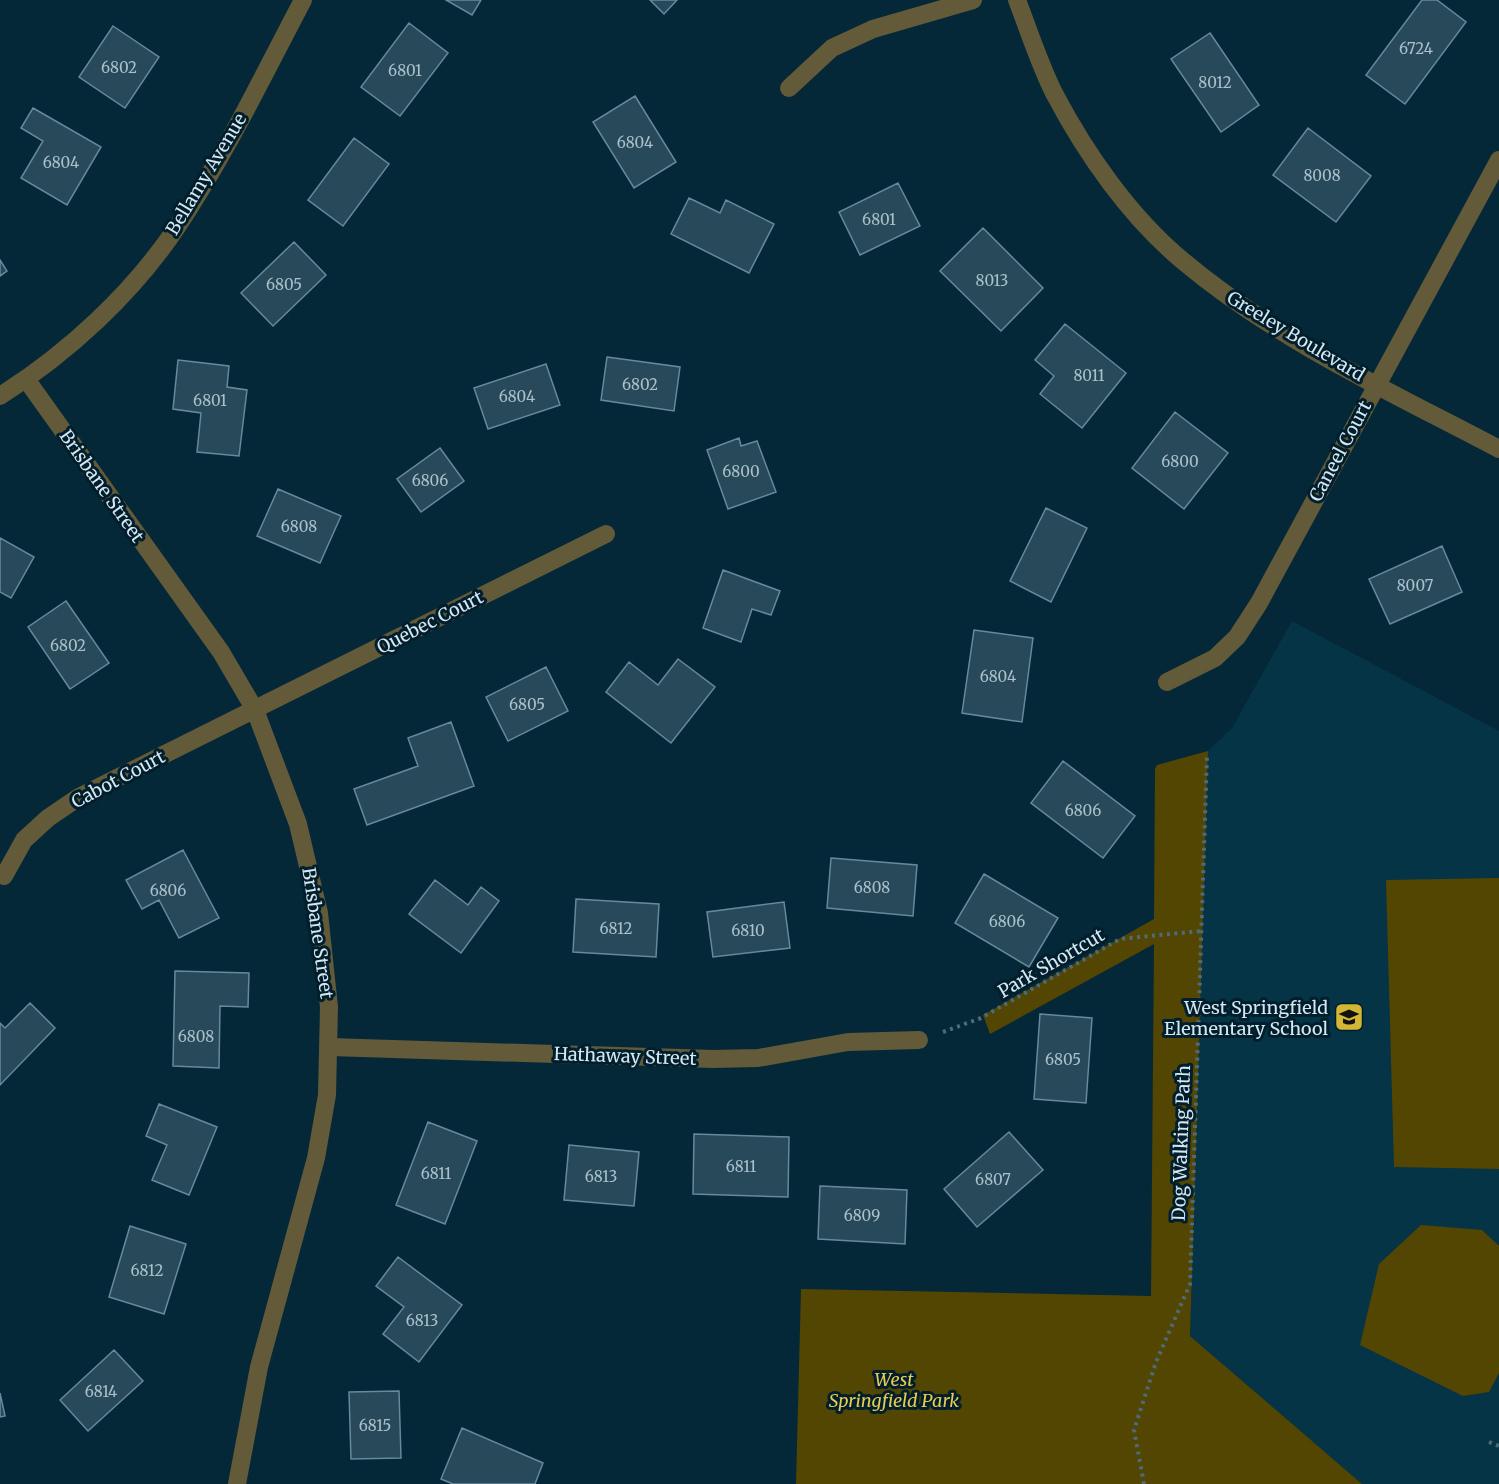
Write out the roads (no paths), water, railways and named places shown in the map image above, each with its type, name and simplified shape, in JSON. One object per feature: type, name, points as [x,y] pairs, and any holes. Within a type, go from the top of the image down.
[{"type":"street","name":"Bellamy Avenue","points":[[0,396],[26,379],[112,305],[176,229],[208,178],[303,0]]},
{"type":"street","points":[[789,88],[832,48],[873,29],[973,0]]},
{"type":"street","name":"Greeley Boulevard","points":[[1017,0],[1055,94],[1091,155],[1137,215],[1182,260],[1235,302],[1299,342],[1499,449]]},
{"type":"street","name":"Caneel Court","points":[[1167,682],[1215,658],[1237,637],[1259,603],[1499,160]]},
{"type":"street","name":"Brisbane Street","points":[[26,379],[220,652],[255,710],[283,780],[310,868],[319,913],[329,1007],[330,1047],[327,1095],[316,1158],[259,1367],[237,1484]]},
{"type":"street","name":"Quebec Court","points":[[255,710],[606,534]]},
{"type":"street","name":"Cabot Court","points":[[3,876],[24,840],[48,818],[79,797],[255,710]]},
{"type":"street","name":"Hathaway Street","points":[[330,1047],[713,1059],[758,1058],[848,1042],[919,1040]]},
{"type":"place","name":"West Springfield Elementary School","points":[[1349,1017]]},
{"type":"park label","name":"West Springfield Park","points":[[894,1389]]}]
